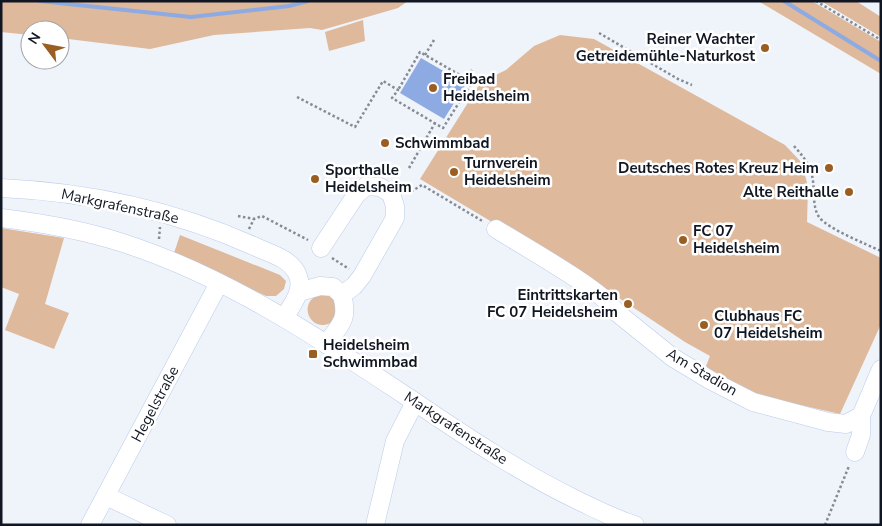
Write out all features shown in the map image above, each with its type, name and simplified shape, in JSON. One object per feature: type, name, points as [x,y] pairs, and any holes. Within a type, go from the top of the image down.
[{"type":"street","points":[[321,248],[356,195],[366,186],[380,187],[391,194],[395,206],[395,218],[362,276],[354,286],[342,295]]},
{"type":"street","name":"Markgrafenstraße","points":[[1,188],[62,192],[113,202],[160,213],[230,236],[285,260],[293,266],[300,284],[298,292]]},
{"type":"street","name":"Markgrafenstraße","points":[[1,218],[54,225],[122,243],[159,256],[219,283],[284,318],[326,344],[541,483],[614,522],[635,525]]},
{"type":"street","name":"Am Stadion","points":[[496,229],[587,286],[612,305],[615,311],[672,358],[710,380],[753,402],[828,422],[846,424],[860,416]]},
{"type":"street","name":"Hegelstraße","points":[[90,525],[219,283]]},
{"type":"street","points":[[284,318],[298,292],[320,286],[332,287],[342,295],[345,306],[343,320],[326,344]]},
{"type":"street","points":[[855,452],[861,435],[860,416],[881,369]]},
{"type":"street","points":[[375,525],[395,441],[415,402]]},
{"type":"street","points":[[106,496],[167,525]]},
{"type":"path","points":[[816,1],[881,40]]},
{"type":"path","points":[[599,33],[678,79],[692,85]]},
{"type":"path","points":[[425,55],[434,40]]},
{"type":"path","points":[[420,52],[425,55],[472,82],[443,128],[392,98],[420,52]]},
{"type":"path","points":[[466,79],[472,70]]},
{"type":"path","points":[[297,97],[356,127],[383,82],[398,90]]},
{"type":"path","points":[[409,168],[435,123]]},
{"type":"path","points":[[794,146],[806,161],[812,173],[818,216],[826,224],[881,251]]},
{"type":"path","points":[[391,194],[412,191],[422,185],[496,229]]},
{"type":"path","points":[[159,256],[160,213]]},
{"type":"path","points":[[238,216],[254,219]]},
{"type":"path","points":[[262,216],[321,248],[337,262],[362,276]]},
{"type":"path","points":[[825,525],[855,452]]},
{"type":"shaded area","points":[[1,1],[408,1],[398,8],[322,30],[310,28],[214,35],[150,49],[70,39],[70,20],[20,20],[20,34],[1,32]]},
{"type":"shaded area","points":[[758,1],[812,1],[881,42],[881,74]]},
{"type":"shaded area","points":[[821,1],[856,1],[881,17],[881,37]]},
{"type":"shaded area","points":[[363,20],[365,41],[329,51],[325,32]]},
{"type":"shaded area","name":"FC 07 Heidelsheim","points":[[560,35],[594,39],[785,145],[802,163],[808,187],[807,222],[881,258],[881,324],[840,414],[756,395],[704,371],[710,356],[685,342],[613,294],[420,179],[481,82],[506,70],[534,46]]},
{"type":"shaded area","points":[[1,228],[64,238],[45,304],[69,313],[54,349],[5,330],[19,294],[1,287]]},
{"type":"shaded area","points":[[180,235],[280,275],[286,281],[284,289],[276,296],[266,296],[174,253]]},
{"type":"shaded area","points":[[319,294],[330,295],[338,303],[334,321],[326,325],[319,325],[314,322],[308,311],[308,305]]},
{"type":"water","name":"Freibad Heidelsheim","points":[[421,58],[466,84],[444,119],[400,93]]},
{"type":"waterway","points":[[40,1],[191,17],[289,6],[308,1]]},
{"type":"waterway","points":[[784,1],[881,61]]},
{"type":"place","name":"Reiner Wachter Getreidemühle-Naturkost","points":[[765,48]]},
{"type":"place","name":"Freibad Heidelsheim","points":[[433,88]]},
{"type":"place","name":"Schwimmbad","points":[[385,143]]},
{"type":"place","name":"Deutsches Rotes Kreuz Heim","points":[[829,168]]},
{"type":"place","name":"Turnverein Heidelsheim","points":[[454,172]]},
{"type":"place","name":"Sporthalle Heidelsheim","points":[[315,179]]},
{"type":"place","name":"Alte Reithalle","points":[[849,192]]},
{"type":"place","name":"FC 07 Heidelsheim","points":[[683,240]]},
{"type":"place","name":"Eintrittskarten FC 07 Heidelsheim","points":[[628,304]]},
{"type":"place","name":"Clubhaus FC 07 Heidelsheim","points":[[704,325]]},
{"type":"place","name":"Heidelsheim Schwimmbad","points":[[313,354]]}]
